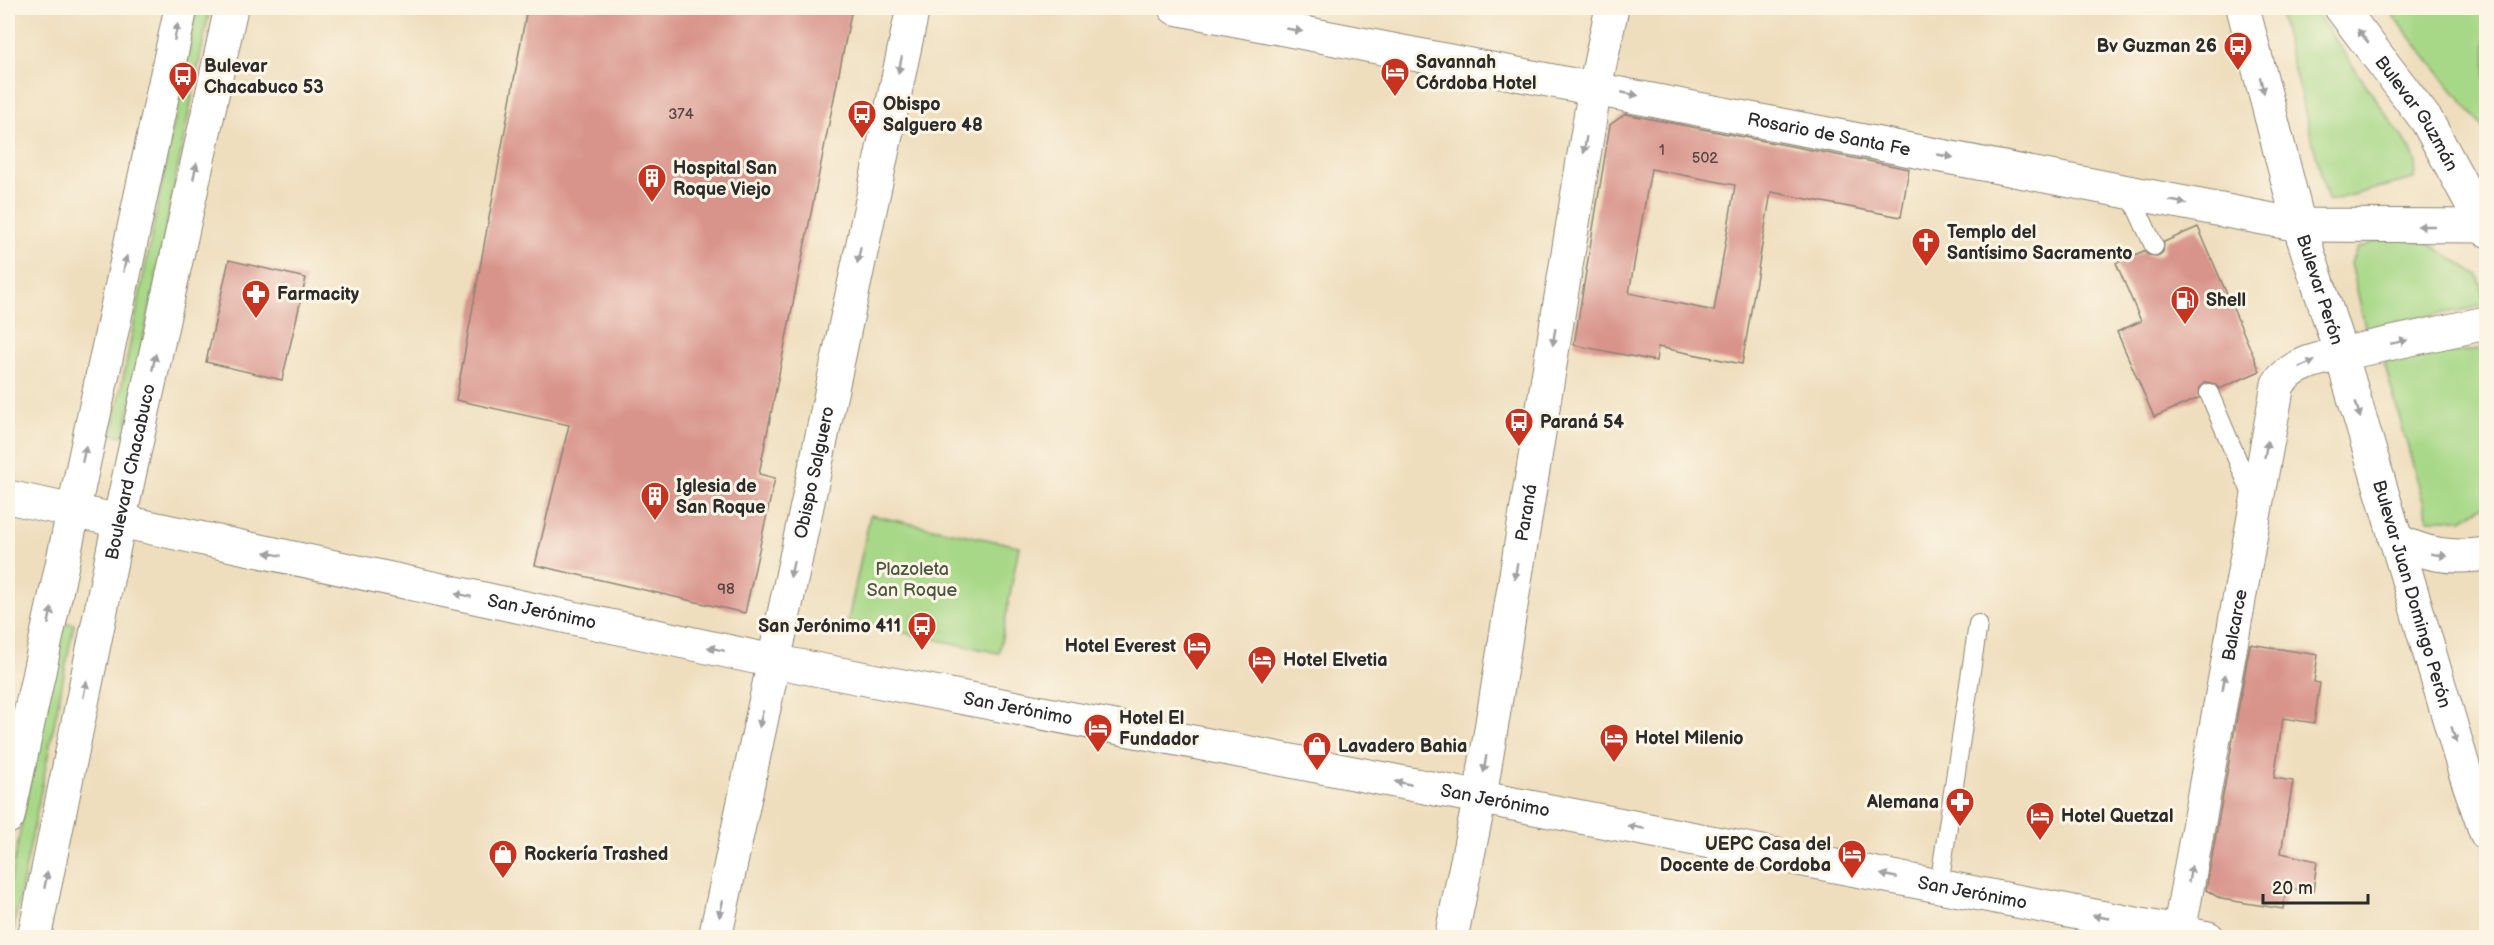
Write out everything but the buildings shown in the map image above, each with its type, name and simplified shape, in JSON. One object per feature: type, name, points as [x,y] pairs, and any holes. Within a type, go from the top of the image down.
[{"type":"street","points":[[8,817],[71,512],[181,8]]},
{"type":"street","name":"Boulevard Chacabuco","points":[[34,938],[119,522],[231,8]]},
{"type":"street","name":"Obispo Salguero","points":[[715,938],[913,8]]},
{"type":"street","name":"Rosario de Santa Fe","points":[[1175,8],[1595,87],[2299,225],[2486,228]]},
{"type":"street","name":"Paraná","points":[[1451,938],[1480,797],[1595,87],[1612,8]]},
{"type":"street","points":[[2243,8],[2299,225]]},
{"type":"street","name":"Bulevar Guzmán","points":[[2341,8],[2427,121],[2486,228]]},
{"type":"street","name":"Bulevar Perón","points":[[2299,225],[2342,354]]},
{"type":"street","points":[[2342,354],[2487,324]]},
{"type":"street","name":"Balcarce","points":[[2189,936],[2256,504],[2278,384],[2290,371],[2306,363],[2342,354]]},
{"type":"street","name":"Bulevar Juan Domingo Perón","points":[[2342,354],[2464,769],[2487,833]]},
{"type":"street","name":"San Jerónimo","points":[[8,497],[773,661],[2189,936]]},
{"type":"street","points":[[2395,539],[2415,549],[2440,556],[2466,557],[2487,554]]},
{"type":"lane","points":[[2129,192],[2154,246]]},
{"type":"lane","points":[[2209,393],[2256,504]]},
{"type":"lane","points":[[1939,886],[1978,624]]},
{"type":"green space","points":[[197,8],[210,8],[124,436],[112,434]]},
{"type":"green space","points":[[2278,8],[2313,8],[2411,150],[2416,163],[2414,179],[2328,201]]},
{"type":"green space","points":[[2387,8],[2486,8],[2486,131],[2398,22]]},
{"type":"green space","points":[[2390,237],[2427,242],[2478,275],[2485,306],[2365,327],[2351,263],[2357,248]]},
{"type":"green space","points":[[2486,348],[2486,505],[2462,519],[2428,519],[2384,362]]},
{"type":"green space","name":"Plazoleta San Roque","points":[[870,515],[1019,546],[999,653],[848,621]]},
{"type":"green space","points":[[61,622],[74,624],[12,937],[8,938],[8,893]]},
{"type":"place","name":"Bv Guzman 26","points":[[2238,72]]},
{"type":"place","name":"Savannah Córdoba Hotel","points":[[1395,98]]},
{"type":"place","name":"Bulevar Chacabuco 53","points":[[183,102]]},
{"type":"place","name":"Obispo Salguero 48","points":[[862,140]]},
{"type":"place","name":"Hospital San Roque Viejo","points":[[652,204]]},
{"type":"place","name":"Templo del Santísimo Sacramento","points":[[1926,268]]},
{"type":"place","name":"Farmacity","points":[[256,320]]},
{"type":"place","name":"Shell","points":[[2185,326]]},
{"type":"place","name":"Paraná 54","points":[[1519,448]]},
{"type":"place","name":"Iglesia de San Roque","points":[[655,522]]},
{"type":"place","name":"San Jerónimo 411","points":[[922,652]]},
{"type":"place","name":"Hotel Everest","points":[[1197,672]]},
{"type":"place","name":"Hotel Elvetia","points":[[1262,686]]},
{"type":"place","name":"Hotel El Fundador","points":[[1098,754]]},
{"type":"place","name":"Hotel Milenio","points":[[1614,764]]},
{"type":"place","name":"Lavadero Bahia","points":[[1317,772]]},
{"type":"place","name":"Alemana","points":[[1960,828]]},
{"type":"place","name":"Hotel Quetzal","points":[[2040,842]]},
{"type":"place","name":"Rockería Trashed","points":[[503,880]]},
{"type":"place","name":"UEPC Casa del Docente de Cordoba","points":[[1852,880]]}]
